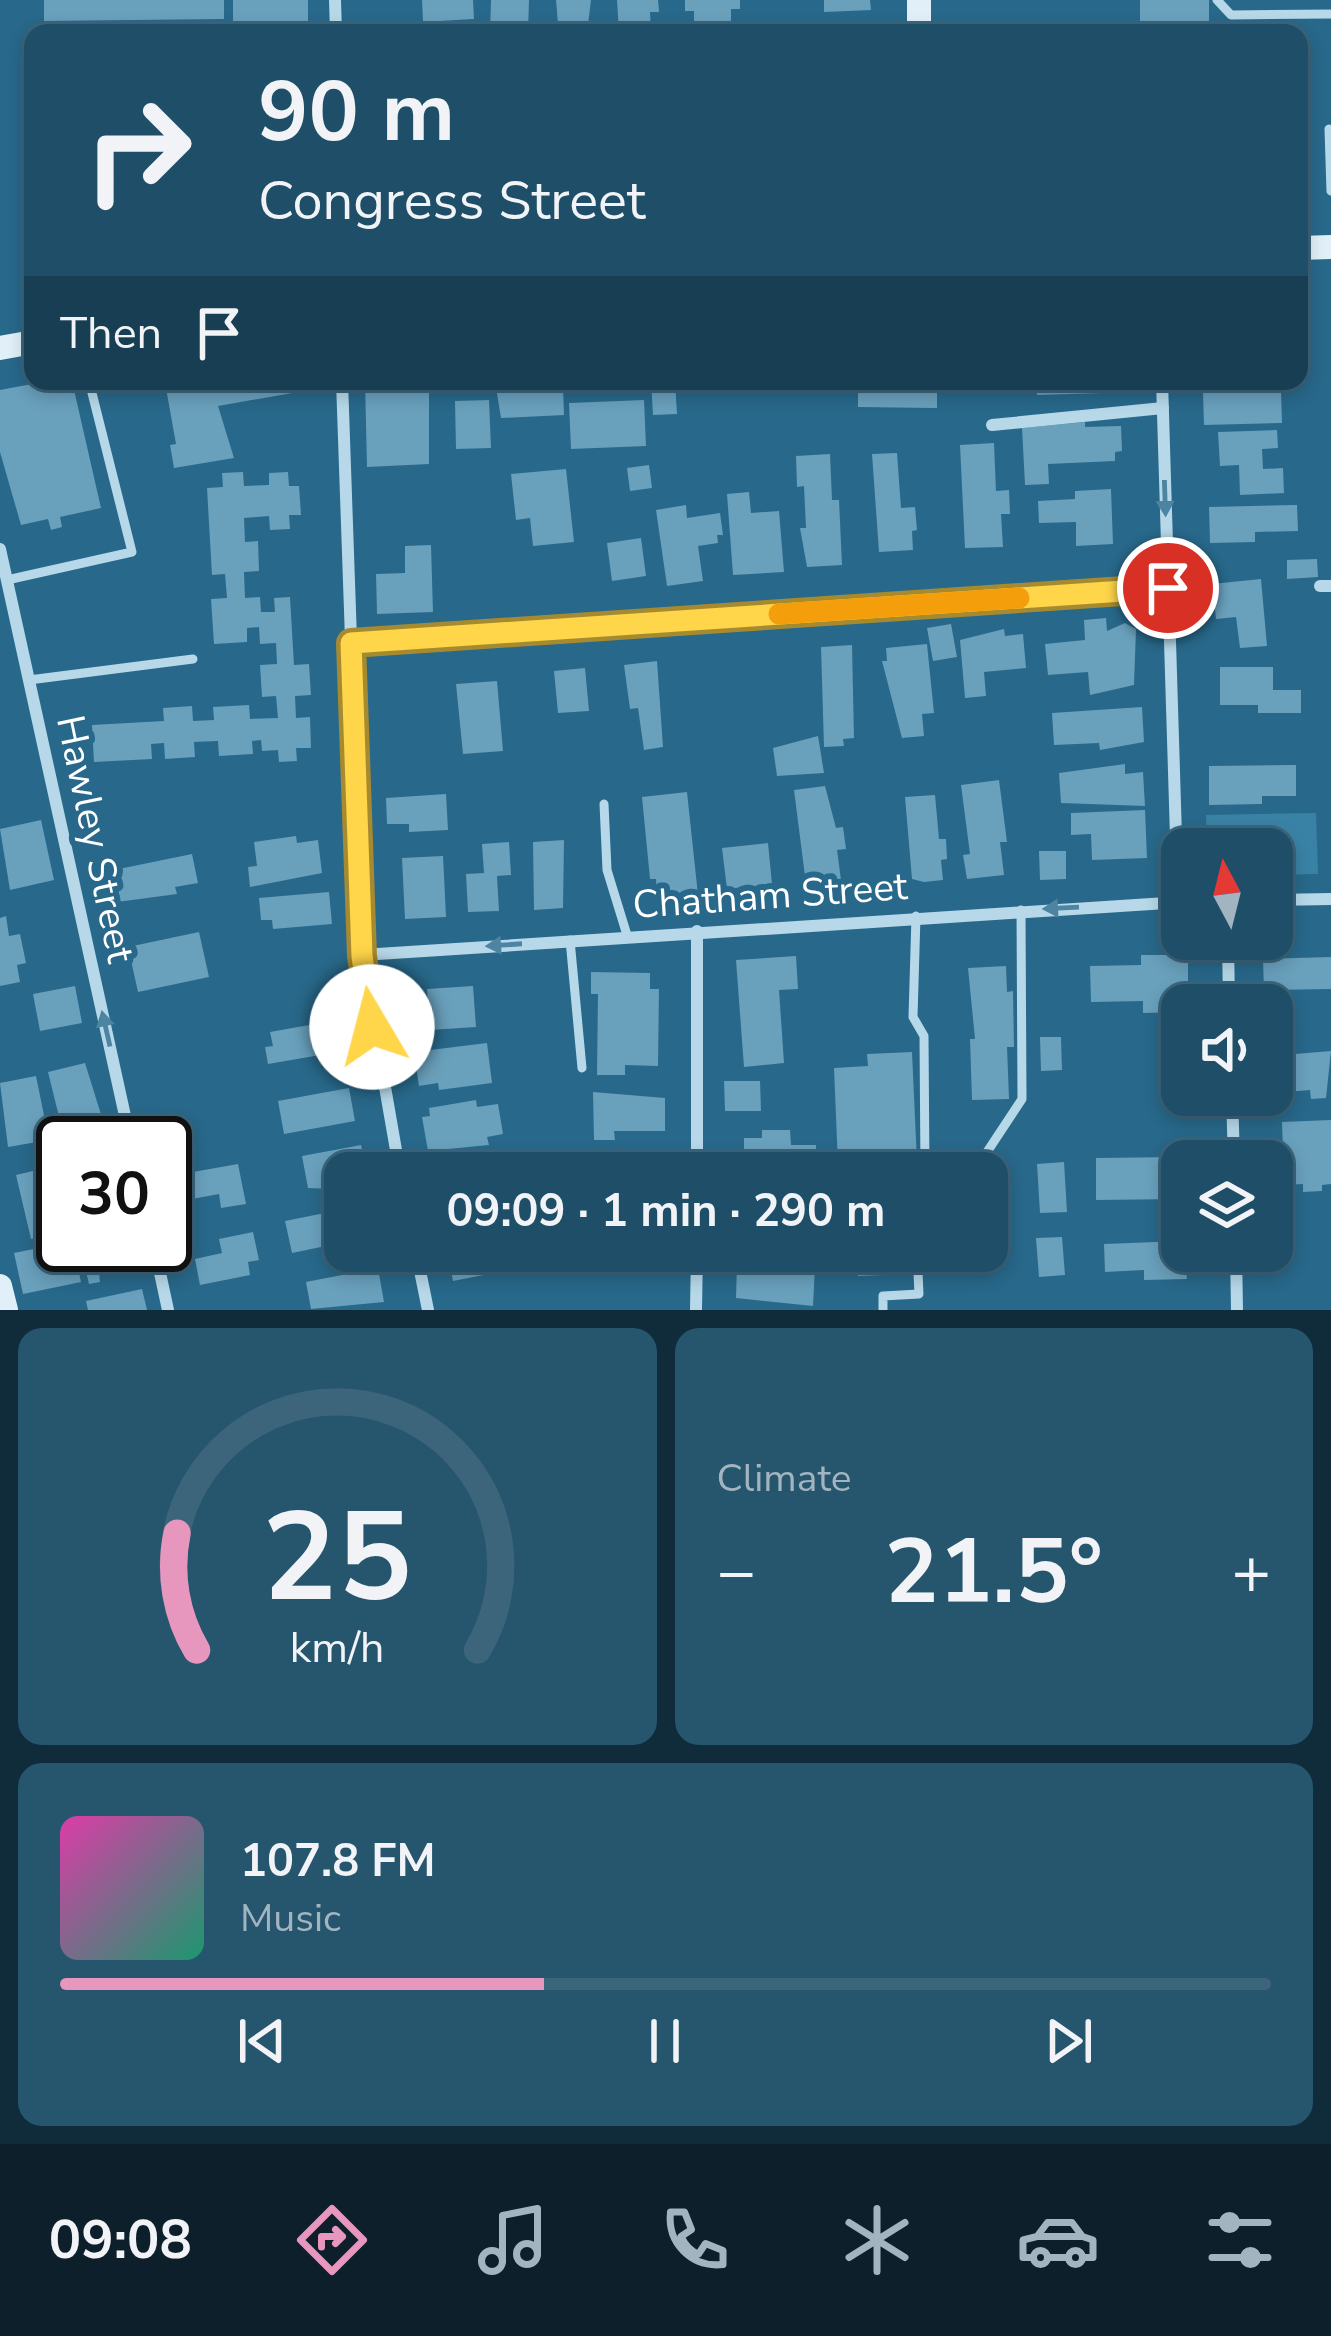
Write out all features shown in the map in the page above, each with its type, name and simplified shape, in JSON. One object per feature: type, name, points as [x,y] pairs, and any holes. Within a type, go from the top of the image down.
[{"type":"main road","points":[[0,1286],[6,1310]]},
{"type":"street","points":[[343,390],[362,956],[396,1152]]},
{"type":"street","points":[[1162,390],[1177,828]]},
{"type":"street","points":[[992,425],[1163,408]]},
{"type":"street","name":"Hawley Street","points":[[0,549],[125,1116]]},
{"type":"street","points":[[351,643],[1168,588]]},
{"type":"street","points":[[1293,900],[1331,899]]},
{"type":"street","name":"Chatham Street","points":[[362,956],[1161,903]]},
{"type":"street","points":[[697,931],[697,1152]]},
{"type":"street","points":[[160,1272],[168,1310]]},
{"type":"street","points":[[420,1272],[428,1310]]},
{"type":"street","points":[[696,1310],[697,1272]]},
{"type":"street","points":[[1237,1272],[1237,1310]]},
{"type":"lane","points":[[1216,0],[1231,15],[1331,14]]},
{"type":"lane","points":[[1329,129],[1331,191]]},
{"type":"lane","points":[[7,580],[132,552],[91,390]]},
{"type":"lane","points":[[29,680],[193,659]]},
{"type":"lane","points":[[604,804],[607,870],[627,935]]},
{"type":"lane","points":[[986,1152],[1022,1099],[1021,910]]},
{"type":"lane","points":[[916,916],[913,1017],[924,1036],[925,1152]]},
{"type":"lane","points":[[570,940],[582,1068]]},
{"type":"lane","points":[[883,1310],[883,1296],[919,1294],[918,1272]]},
{"type":"shaded area","points":[[1316,813],[1318,874],[1293,875],[1293,828],[1206,828],[1206,815]]},
{"type":"building","points":[[44,0],[224,0],[224,19],[44,21]]},
{"type":"building","points":[[233,0],[308,0],[308,24],[233,24]]},
{"type":"building","points":[[422,0],[473,0],[474,19],[423,22]]},
{"type":"building","points":[[491,0],[529,0],[528,24],[490,24]]},
{"type":"building","points":[[556,0],[591,0],[588,24],[558,24]]},
{"type":"building","points":[[617,0],[658,0],[659,12],[650,12],[651,24],[618,24]]},
{"type":"building","points":[[685,0],[740,0],[740,9],[731,9],[731,24],[694,24],[694,11],[685,11]]},
{"type":"building","points":[[824,0],[870,0],[871,10],[824,12]]},
{"type":"building","points":[[1140,0],[1209,0],[1209,24],[1140,24]]},
{"type":"building","points":[[24,386],[24,390],[74,390],[101,508],[60,517],[62,527],[51,530],[48,519],[21,525],[0,452],[0,390]]},
{"type":"building","points":[[166,390],[310,390],[218,406],[234,458],[174,468],[170,445],[176,444]]},
{"type":"building","points":[[365,390],[429,390],[429,464],[367,467]]},
{"type":"building","points":[[496,390],[563,390],[564,415],[501,418]]},
{"type":"building","points":[[652,390],[676,390],[677,414],[653,415]]},
{"type":"building","points":[[858,390],[937,390],[937,408],[858,407]]},
{"type":"building","points":[[1037,390],[1137,390],[1137,392],[1037,395]]},
{"type":"building","points":[[1281,391],[1282,423],[1204,425],[1203,393]]},
{"type":"building","points":[[489,400],[491,448],[456,449],[455,401]]},
{"type":"building","points":[[644,400],[646,446],[571,449],[569,403]]},
{"type":"building","points":[[1085,422],[1085,427],[1121,426],[1122,451],[1115,452],[1115,461],[1048,464],[1049,484],[1025,485],[1022,428]]},
{"type":"building","points":[[1277,430],[1278,448],[1262,449],[1263,469],[1283,468],[1284,493],[1240,495],[1239,465],[1220,466],[1218,432]]},
{"type":"building","points":[[994,443],[996,491],[1009,490],[1010,514],[1001,514],[1003,547],[965,548],[960,445]]},
{"type":"building","points":[[897,453],[901,508],[915,507],[917,530],[912,531],[913,550],[879,552],[872,454]]},
{"type":"building","points":[[830,454],[832,500],[839,500],[842,565],[807,567],[800,528],[806,528],[804,486],[797,487],[796,456]]},
{"type":"building","points":[[649,465],[652,488],[630,491],[627,468]]},
{"type":"building","points":[[566,469],[574,542],[533,546],[530,518],[516,520],[511,474]]},
{"type":"building","points":[[243,472],[244,486],[269,485],[269,473],[288,472],[289,486],[299,486],[301,515],[289,515],[290,529],[270,530],[269,516],[244,518],[245,542],[258,541],[259,571],[244,572],[245,598],[260,597],[261,612],[275,612],[274,598],[290,597],[294,665],[309,664],[311,695],[295,696],[296,718],[310,717],[311,748],[296,748],[297,761],[279,762],[278,750],[262,751],[261,740],[252,741],[253,754],[219,756],[218,741],[194,742],[195,757],[165,759],[164,743],[151,744],[152,759],[94,762],[92,725],[164,721],[163,708],[192,706],[193,721],[214,720],[213,707],[249,705],[250,719],[278,718],[276,696],[262,697],[260,665],[277,664],[276,643],[260,644],[259,627],[247,628],[247,642],[214,644],[211,599],[227,598],[225,574],[212,575],[207,488],[223,487],[222,473]]},
{"type":"building","points":[[1111,489],[1113,544],[1076,546],[1076,522],[1039,523],[1038,501],[1075,499],[1075,491]]},
{"type":"building","points":[[749,492],[751,513],[779,511],[784,572],[733,575],[727,494]]},
{"type":"building","points":[[686,505],[687,518],[720,513],[723,535],[717,535],[718,543],[698,546],[703,581],[667,586],[656,510]]},
{"type":"building","points":[[1297,505],[1298,531],[1255,532],[1255,542],[1210,543],[1209,507]]},
{"type":"building","points":[[641,538],[646,576],[612,581],[607,543]]},
{"type":"building","points":[[431,545],[433,612],[377,614],[376,574],[405,573],[405,546]]},
{"type":"building","points":[[1317,559],[1318,577],[1287,579],[1287,560]]},
{"type":"building","points":[[1261,579],[1267,646],[1240,648],[1236,617],[1216,619],[1212,584]]},
{"type":"building","points":[[1106,618],[1107,631],[1125,623],[1136,629],[1134,685],[1090,695],[1088,672],[1048,675],[1045,644],[1085,640],[1084,620]]},
{"type":"building","points":[[951,624],[957,657],[933,661],[927,628]]},
{"type":"building","points":[[1004,629],[1005,636],[1023,634],[1026,668],[984,672],[986,696],[965,698],[960,640]]},
{"type":"building","points":[[927,644],[934,713],[922,714],[924,736],[902,738],[882,661],[887,661],[886,648]]},
{"type":"building","points":[[852,645],[854,738],[843,739],[844,746],[824,747],[821,647]]},
{"type":"building","points":[[657,661],[663,747],[644,750],[638,708],[630,709],[624,665]]},
{"type":"building","points":[[1220,667],[1273,667],[1273,690],[1301,690],[1301,713],[1258,713],[1258,705],[1220,705]]},
{"type":"building","points":[[585,668],[589,711],[558,713],[554,671]]},
{"type":"building","points":[[497,681],[503,751],[463,754],[456,684]]},
{"type":"building","points":[[1142,707],[1144,742],[1100,750],[1099,743],[1054,745],[1052,713]]},
{"type":"building","points":[[818,736],[824,773],[777,776],[773,748]]},
{"type":"building","points":[[1125,764],[1125,774],[1143,772],[1145,806],[1061,803],[1059,773]]},
{"type":"building","points":[[1296,765],[1296,796],[1262,796],[1262,804],[1209,805],[1209,766]]},
{"type":"building","points":[[999,780],[1007,842],[1000,842],[1004,875],[967,879],[963,855],[970,854],[961,785]]},
{"type":"building","points":[[825,786],[836,828],[843,827],[846,849],[837,850],[841,880],[806,884],[794,790]]},
{"type":"building","points":[[687,792],[698,895],[666,899],[666,893],[657,894],[656,879],[650,879],[642,797]]},
{"type":"building","points":[[446,794],[448,830],[409,832],[409,824],[387,824],[386,798]]},
{"type":"building","points":[[935,795],[939,839],[946,839],[947,859],[941,860],[943,880],[924,882],[912,879],[905,797]]},
{"type":"building","points":[[1145,810],[1147,858],[1092,860],[1091,834],[1071,835],[1071,813]]},
{"type":"building","points":[[41,820],[54,880],[10,890],[0,829]]},
{"type":"building","points":[[296,836],[297,843],[318,840],[322,873],[250,887],[248,867],[257,866],[254,842]]},
{"type":"building","points":[[564,840],[563,908],[534,910],[533,842]]},
{"type":"building","points":[[509,842],[511,875],[497,876],[499,911],[468,912],[466,874],[484,873],[482,844]]},
{"type":"building","points":[[768,843],[772,884],[727,889],[722,848]]},
{"type":"building","points":[[1039,851],[1066,851],[1066,879],[1040,880]]},
{"type":"building","points":[[192,854],[198,883],[175,887],[177,894],[110,903],[104,872]]},
{"type":"building","points":[[443,856],[446,917],[405,919],[402,858]]},
{"type":"building","points":[[329,892],[332,924],[273,929],[272,920],[261,920],[259,898]]},
{"type":"building","points":[[6,916],[9,936],[20,934],[26,963],[17,965],[20,982],[0,986],[0,918]]},
{"type":"building","points":[[199,932],[209,977],[138,992],[128,947]]},
{"type":"building","points":[[1141,955],[1188,960],[1188,984],[1161,984],[1161,1013],[1143,1013],[1143,1001],[1091,1002],[1090,966],[1141,965]]},
{"type":"building","points":[[796,956],[798,989],[779,990],[784,1063],[744,1067],[736,960]]},
{"type":"building","points":[[1331,957],[1331,989],[1264,984],[1263,960]]},
{"type":"building","points":[[1006,966],[1007,992],[1013,991],[1014,1047],[1007,1047],[1009,1099],[972,1100],[970,1039],[975,1039],[968,968]]},
{"type":"building","points":[[591,972],[650,973],[650,989],[659,989],[658,1066],[625,1065],[625,1075],[597,1075],[598,994],[591,994]]},
{"type":"building","points":[[75,986],[82,1023],[40,1031],[33,994]]},
{"type":"building","points":[[473,986],[476,1027],[430,1030],[427,989]]},
{"type":"building","points":[[326,1022],[332,1053],[268,1064],[265,1047],[273,1046],[270,1032]]},
{"type":"building","points":[[1040,1037],[1061,1037],[1062,1070],[1041,1071]]},
{"type":"building","points":[[487,1043],[492,1083],[439,1090],[438,1083],[419,1086],[414,1052]]},
{"type":"building","points":[[1331,1051],[1326,1098],[1311,1099],[1310,1090],[1293,1091],[1293,1054]]},
{"type":"building","points":[[912,1052],[917,1152],[837,1152],[834,1068],[868,1066],[867,1054]]},
{"type":"building","points":[[85,1063],[102,1116],[59,1116],[48,1072]]},
{"type":"building","points":[[36,1076],[44,1116],[36,1116],[36,1142],[8,1147],[0,1083]]},
{"type":"building","points":[[724,1081],[760,1081],[761,1111],[725,1111]]},
{"type":"building","points":[[349,1088],[355,1121],[284,1134],[278,1101]]},
{"type":"building","points":[[593,1092],[665,1098],[665,1131],[614,1131],[615,1140],[594,1140]]},
{"type":"building","points":[[476,1100],[477,1107],[498,1104],[503,1134],[487,1137],[489,1145],[428,1151],[422,1117],[430,1116],[429,1108]]},
{"type":"building","points":[[1331,1120],[1331,1184],[1322,1185],[1322,1191],[1303,1192],[1303,1184],[1293,1185],[1293,1140],[1283,1140],[1282,1122]]},
{"type":"building","points":[[762,1130],[790,1130],[791,1145],[816,1145],[816,1152],[744,1152],[744,1138],[762,1138]]},
{"type":"building","points":[[361,1145],[362,1152],[324,1152],[324,1189],[308,1188],[302,1156]]},
{"type":"building","points":[[1161,1157],[1161,1199],[1096,1200],[1096,1158]]},
{"type":"building","points":[[1064,1162],[1067,1212],[1040,1213],[1037,1164]]},
{"type":"building","points":[[238,1164],[246,1204],[221,1208],[219,1194],[192,1199],[192,1172]]},
{"type":"building","points":[[36,1170],[36,1238],[31,1239],[16,1175]]},
{"type":"building","points":[[324,1213],[324,1246],[292,1253],[285,1221]]},
{"type":"building","points":[[253,1232],[259,1260],[248,1262],[250,1275],[200,1285],[195,1259],[222,1253],[219,1239]]},
{"type":"building","points":[[1062,1237],[1065,1275],[1039,1277],[1036,1238]]},
{"type":"building","points":[[1161,1242],[1161,1272],[1186,1272],[1187,1279],[1144,1280],[1144,1270],[1105,1272],[1104,1244]]},
{"type":"building","points":[[36,1249],[36,1272],[79,1272],[81,1282],[23,1294],[14,1253]]},
{"type":"building","points":[[86,1272],[103,1272],[99,1273],[100,1282],[89,1284]]},
{"type":"building","points":[[379,1272],[384,1302],[311,1309],[306,1282]]},
{"type":"building","points":[[451,1272],[499,1272],[453,1281]]},
{"type":"building","points":[[737,1272],[815,1272],[813,1306],[736,1298]]},
{"type":"building","points":[[858,1272],[908,1272],[908,1274],[858,1276]]},
{"type":"building","points":[[142,1289],[147,1310],[88,1310],[86,1301]]},
{"type":"slow traffic","points":[[779,614],[1019,598]]},
{"type":"route","points":[[372,1027],[362,956],[351,643],[1168,588]]}]
